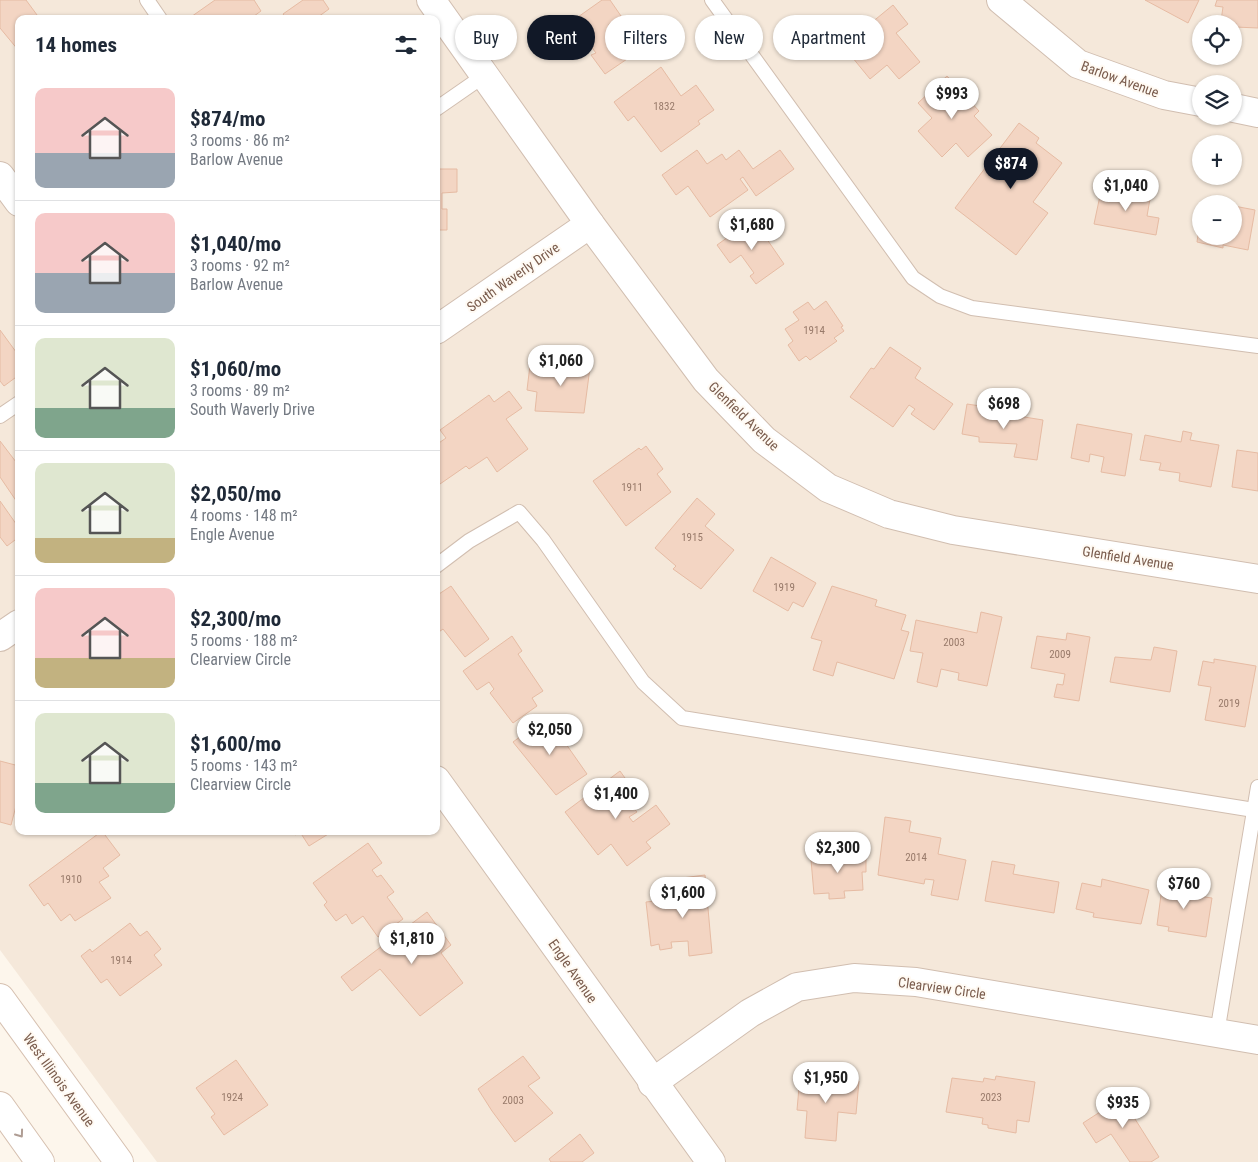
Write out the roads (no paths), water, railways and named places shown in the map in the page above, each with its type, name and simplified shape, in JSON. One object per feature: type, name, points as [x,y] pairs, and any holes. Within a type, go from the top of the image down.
[{"type":"street","name":"Glenfield Avenue","points":[[431,0],[590,224],[706,380],[764,440],[828,488],[889,514],[953,530],[1258,580]]},
{"type":"street","name":"Barlow Avenue","points":[[1001,0],[1078,64],[1164,95],[1192,100]]},
{"type":"street","points":[[1242,110],[1258,113]]},
{"type":"street","points":[[0,176],[15,197]]},
{"type":"street","name":"South Waverly Drive","points":[[440,327],[590,224]]},
{"type":"street","points":[[0,637],[15,627]]},
{"type":"street","name":"Engle Avenue","points":[[440,786],[652,1083],[711,1162]]},
{"type":"street","name":"Clearview Circle","points":[[652,1083],[750,1013],[797,987],[854,978],[916,982],[1258,1040]]},
{"type":"street","name":"West Illinois Avenue","points":[[0,998],[119,1162]]},
{"type":"street","points":[[0,1106],[40,1162]]},
{"type":"lane","points":[[147,0],[157,15]]},
{"type":"lane","points":[[712,0],[913,278],[940,296],[972,308],[1258,346]]},
{"type":"lane","points":[[440,106],[485,75]]},
{"type":"lane","points":[[0,416],[15,406]]},
{"type":"lane","points":[[440,563],[469,541],[519,512],[544,540],[643,682],[682,718],[1254,810]]},
{"type":"lane","points":[[1217,1033],[1258,787]]}]
